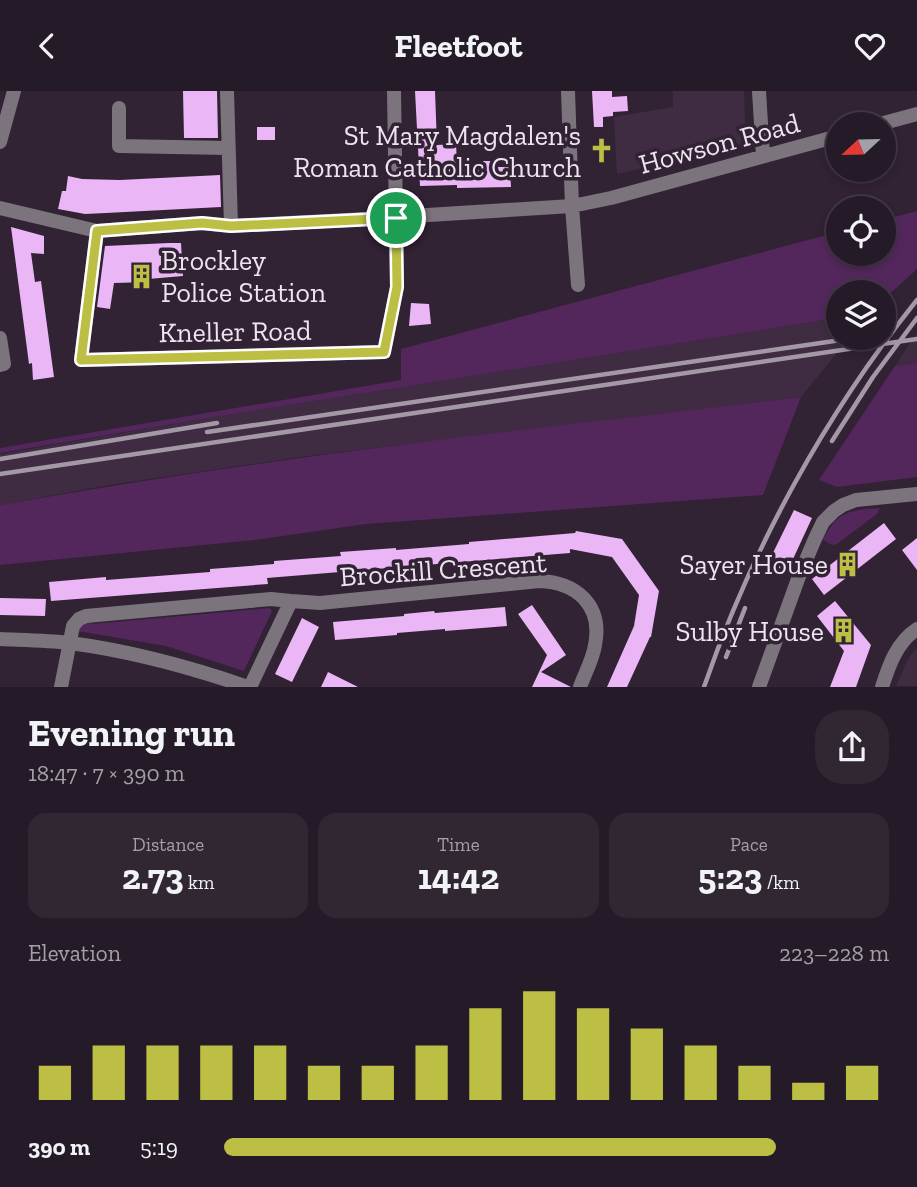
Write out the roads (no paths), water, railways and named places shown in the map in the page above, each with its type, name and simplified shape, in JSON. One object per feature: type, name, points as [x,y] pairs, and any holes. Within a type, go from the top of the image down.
[{"type":"street","points":[[0,142],[14,91]]},
{"type":"street","points":[[227,91],[231,226]]},
{"type":"street","points":[[0,208],[97,231],[202,223],[231,226],[396,218],[394,91]]},
{"type":"street","points":[[568,91],[578,285]]},
{"type":"street","points":[[759,91],[763,156]]},
{"type":"street","points":[[119,108],[119,146],[229,148]]},
{"type":"street","points":[[896,120],[917,114]]},
{"type":"street","name":"Howson Road","points":[[396,218],[572,206],[611,198],[826,139]]},
{"type":"street","name":"Kneller Road","points":[[97,231],[81,360],[384,352],[397,287],[396,218]]},
{"type":"street","points":[[0,338],[4,364],[0,365]]},
{"type":"street","points":[[759,687],[798,579],[823,522],[843,505],[856,500],[917,494]]},
{"type":"street","name":"Brockill Crescent","points":[[70,643],[73,626],[86,616],[271,599],[320,603],[554,581],[580,594],[595,618],[595,649],[580,687]]},
{"type":"street","points":[[0,639],[70,643],[192,668],[249,687],[291,601]]},
{"type":"street","points":[[882,687],[892,656],[917,629]]},
{"type":"street","points":[[61,687],[70,643]]},
{"type":"railway","points":[[704,687],[745,584],[794,485],[852,389],[917,300]]},
{"type":"railway","points":[[832,441],[873,377],[917,318]]},
{"type":"railway","points":[[0,474],[917,339]]},
{"type":"railway","points":[[207,432],[826,342]]},
{"type":"railway","points":[[0,459],[217,423]]},
{"type":"railway","points":[[726,657],[745,608]]},
{"type":"place","name":"St Mary Magdalen's Roman Catholic Church","points":[[601,151]]},
{"type":"place","name":"Brockley Police Station","points":[[141,276]]},
{"type":"place","name":"Sayer House","points":[[848,564]]},
{"type":"place","name":"Sulby House","points":[[844,631]]}]
